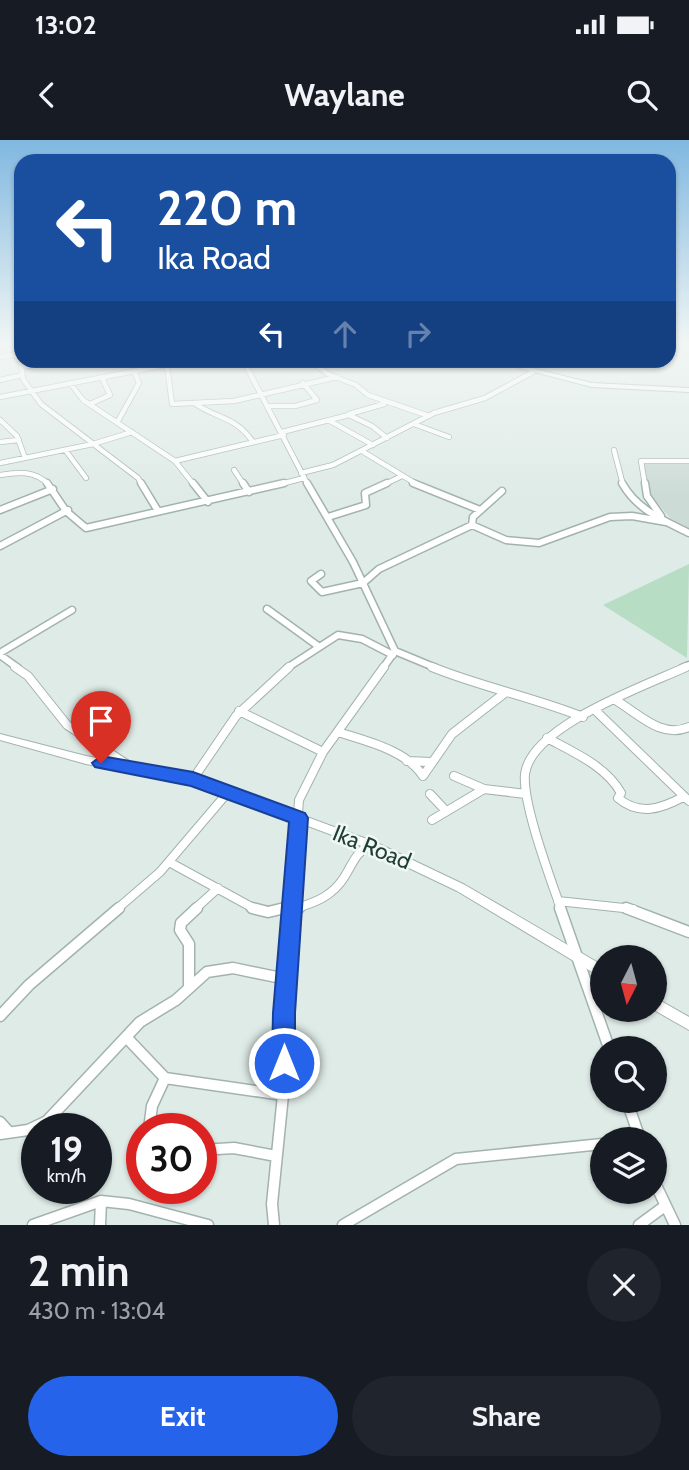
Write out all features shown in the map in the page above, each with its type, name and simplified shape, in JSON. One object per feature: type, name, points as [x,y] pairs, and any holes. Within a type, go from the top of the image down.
[{"type":"street","points":[[33,395],[45,408],[138,478],[158,511]]},
{"type":"street","points":[[81,395],[90,404],[176,463],[208,502]]},
{"type":"street","points":[[90,404],[110,395]]},
{"type":"street","points":[[118,421],[133,395]]},
{"type":"street","points":[[172,395],[171,403],[234,401],[268,395]]},
{"type":"street","points":[[269,406],[293,406],[317,400],[313,395]]},
{"type":"street","points":[[367,395],[429,416]]},
{"type":"street","points":[[0,475],[27,471],[53,489],[68,510],[86,528],[249,492],[303,475],[362,451],[429,416],[491,395]]},
{"type":"street","points":[[264,396],[303,475],[363,583],[394,653]]},
{"type":"street","points":[[373,405],[376,399]]},
{"type":"street","points":[[194,403],[209,413],[241,424],[253,442]]},
{"type":"street","points":[[176,463],[329,421],[373,405],[389,403]]},
{"type":"street","points":[[349,415],[372,426],[387,438]]},
{"type":"street","points":[[0,420],[19,440],[25,458]]},
{"type":"street","points":[[329,421],[343,424],[358,438],[374,445]]},
{"type":"street","points":[[414,424],[449,437]]},
{"type":"street","points":[[0,463],[66,451],[132,432]]},
{"type":"street","points":[[0,442],[19,440]]},
{"type":"street","points":[[614,450],[619,480],[627,494],[642,509],[689,533]]},
{"type":"street","points":[[66,451],[86,478]]},
{"type":"street","points":[[362,451],[431,492],[480,510]]},
{"type":"street","points":[[666,522],[646,496],[641,461],[689,461]]},
{"type":"street","points":[[234,470],[249,492]]},
{"type":"street","points":[[328,517],[366,505],[365,492],[402,476]]},
{"type":"street","points":[[0,510],[53,489]]},
{"type":"street","points":[[472,525],[473,517],[502,491]]},
{"type":"street","points":[[2,543],[68,510]]},
{"type":"street","points":[[321,574],[311,581],[322,592],[363,583],[379,569],[472,525],[506,540],[539,542],[551,541],[610,517],[632,516],[666,522]]},
{"type":"street","points":[[72,610],[0,654],[28,676],[67,725],[132,767]]},
{"type":"street","points":[[267,610],[318,646]]},
{"type":"street","points":[[193,779],[216,738],[239,711],[281,671],[343,633],[468,682],[535,698],[583,717]]},
{"type":"street","points":[[274,1225],[272,1203],[283,1095],[286,979],[299,800],[323,752],[394,653]]},
{"type":"street","points":[[606,1036],[558,901],[526,794],[524,782],[527,765],[547,738],[689,664]]},
{"type":"street","points":[[338,732],[407,761],[421,770],[423,776],[452,734],[506,692]]},
{"type":"street","points":[[617,701],[670,733],[689,727]]},
{"type":"street","points":[[239,711],[323,752]]},
{"type":"street","points":[[547,738],[604,774],[619,787],[618,798],[628,806],[656,809],[686,799],[596,712]]},
{"type":"street","name":"Ika Road","points":[[0,737],[86,760],[193,779],[371,845],[461,888],[590,965]]},
{"type":"street","points":[[407,761],[432,762]]},
{"type":"street","points":[[454,776],[484,789],[526,794]]},
{"type":"street","points":[[432,820],[484,789]]},
{"type":"street","points":[[0,1016],[29,985],[169,862],[229,791]]},
{"type":"street","points":[[430,794],[446,811]]},
{"type":"street","points":[[169,862],[261,912],[328,899],[354,865],[359,851],[371,845]]},
{"type":"street","points":[[188,988],[189,944],[180,930],[181,923],[218,888]]},
{"type":"street","points":[[558,901],[630,908],[689,932]]},
{"type":"street","points":[[0,1122],[4,1133],[37,1127],[47,1121],[140,1023],[207,972],[219,969],[246,970],[286,979]]},
{"type":"street","points":[[667,1011],[689,1024]]},
{"type":"street","points":[[126,1037],[165,1078],[283,1095]]},
{"type":"street","points":[[151,1113],[165,1078]]},
{"type":"street","points":[[343,1225],[456,1159],[590,1145]]},
{"type":"street","points":[[217,1149],[234,1148],[276,1156]]},
{"type":"street","points":[[112,1202],[129,1204],[208,1225]]},
{"type":"street","points":[[33,1225],[92,1204]]},
{"type":"street","points":[[100,1225],[101,1204]]},
{"type":"street","points":[[639,1225],[665,1206],[675,1225]]},
{"type":"shaded area","points":[[643,461],[689,463],[689,532],[671,519],[647,491],[641,467]]},
{"type":"green space","points":[[689,564],[687,658],[603,605]]},
{"type":"route","points":[[101,763],[148,769],[193,779],[298,818],[284,1013],[284,1063]]}]
